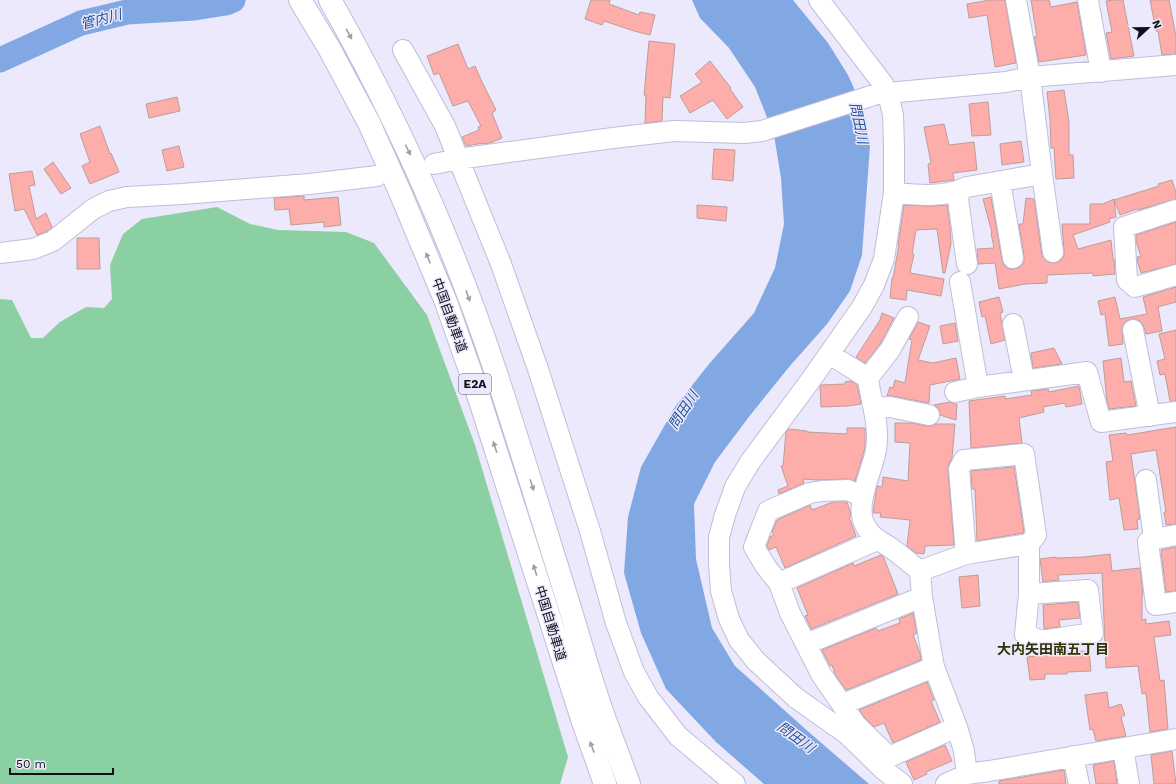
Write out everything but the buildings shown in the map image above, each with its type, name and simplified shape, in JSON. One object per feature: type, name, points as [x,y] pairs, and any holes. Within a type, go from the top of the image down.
[{"type":"highway","name":"中国自動車道","points":[[330,0],[378,89],[411,156],[431,201],[465,288],[499,384],[603,715],[629,784]]},
{"type":"highway","name":"中国自動車道","points":[[301,1],[329,48],[369,123],[400,192],[446,302],[478,394],[582,719],[605,784]]},
{"type":"street","points":[[819,0],[884,84],[882,94],[893,114],[894,193],[884,259],[874,285],[862,306],[806,387],[750,462],[735,487],[719,537],[721,591],[730,619],[739,640],[756,662],[796,698],[847,734],[884,770],[902,784]]},
{"type":"street","points":[[1016,0],[1030,77],[1053,252]]},
{"type":"street","points":[[1088,0],[1101,72]]},
{"type":"street","points":[[403,50],[445,126],[501,264],[538,369],[593,539],[616,623],[634,672],[648,697],[678,736],[735,784]]},
{"type":"street","points":[[434,164],[458,159],[674,131],[744,133],[762,132],[882,94],[1006,82],[1030,77],[1176,65]]},
{"type":"street","points":[[894,193],[923,196],[957,192],[967,187],[1042,174]]},
{"type":"street","points":[[0,253],[33,249],[53,241],[93,209],[109,201],[127,197],[310,184],[377,176]]},
{"type":"street","points":[[1000,181],[1013,258]]},
{"type":"street","points":[[957,192],[967,264]]},
{"type":"street","points":[[1176,210],[1124,227],[1127,280],[1135,287],[1176,275]]},
{"type":"street","points":[[960,282],[978,387]]},
{"type":"street","points":[[908,316],[890,350],[868,378],[870,394],[875,408],[878,427],[876,450],[863,497],[861,517],[866,527],[877,540],[920,571],[922,597],[934,667],[957,727],[964,751],[967,774]]},
{"type":"street","points":[[1013,324],[1024,380]]},
{"type":"street","points":[[1133,330],[1150,416]]},
{"type":"street","points":[[829,354],[868,378]]},
{"type":"street","points":[[955,392],[1024,380],[1087,372],[1102,422],[1176,412]]},
{"type":"street","points":[[875,408],[890,407],[929,415]]},
{"type":"street","points":[[966,554],[959,469],[964,460],[1024,454],[1036,534],[1029,544],[1029,594]]},
{"type":"street","points":[[1146,480],[1154,539]]},
{"type":"street","points":[[863,497],[848,490],[822,491],[810,493],[768,511],[754,546],[766,567],[779,583],[790,613],[821,674],[856,725],[890,757],[957,727]]},
{"type":"street","points":[[1176,535],[1154,539],[1148,542],[1156,605],[1176,602]]},
{"type":"street","points":[[779,583],[877,540]]},
{"type":"street","points":[[920,571],[966,554],[1029,544]]},
{"type":"street","points":[[806,644],[922,597]]},
{"type":"street","points":[[843,704],[934,667]]},
{"type":"street","points":[[946,784],[967,774],[991,778],[1073,756],[1176,739]]},
{"type":"street","points":[[1124,748],[1129,784]]},
{"type":"street","points":[[1073,756],[1079,784]]},
{"type":"green space","points":[[217,207],[250,224],[278,230],[346,232],[374,243],[427,315],[475,445],[568,757],[560,784],[0,784],[0,299],[12,300],[31,338],[43,338],[60,322],[86,307],[104,308],[112,299],[110,265],[123,234],[142,219]]},
{"type":"water","name":"問田川","points":[[692,0],[793,0],[828,43],[848,75],[863,108],[870,146],[862,255],[850,291],[827,324],[789,367],[715,462],[694,504],[696,559],[712,628],[735,666],[869,784],[764,784],[716,742],[666,689],[641,633],[624,573],[628,517],[641,467],[675,407],[709,364],[754,313],[775,268],[784,224],[781,178],[774,135],[755,87],[729,48],[700,18]]},
{"type":"waterway","name":"管内川","points":[[0,60],[81,23],[127,12],[194,8],[226,3],[233,0]]},
{"type":"district","name":"大内矢田南五丁目","points":[[1053,649]]}]
